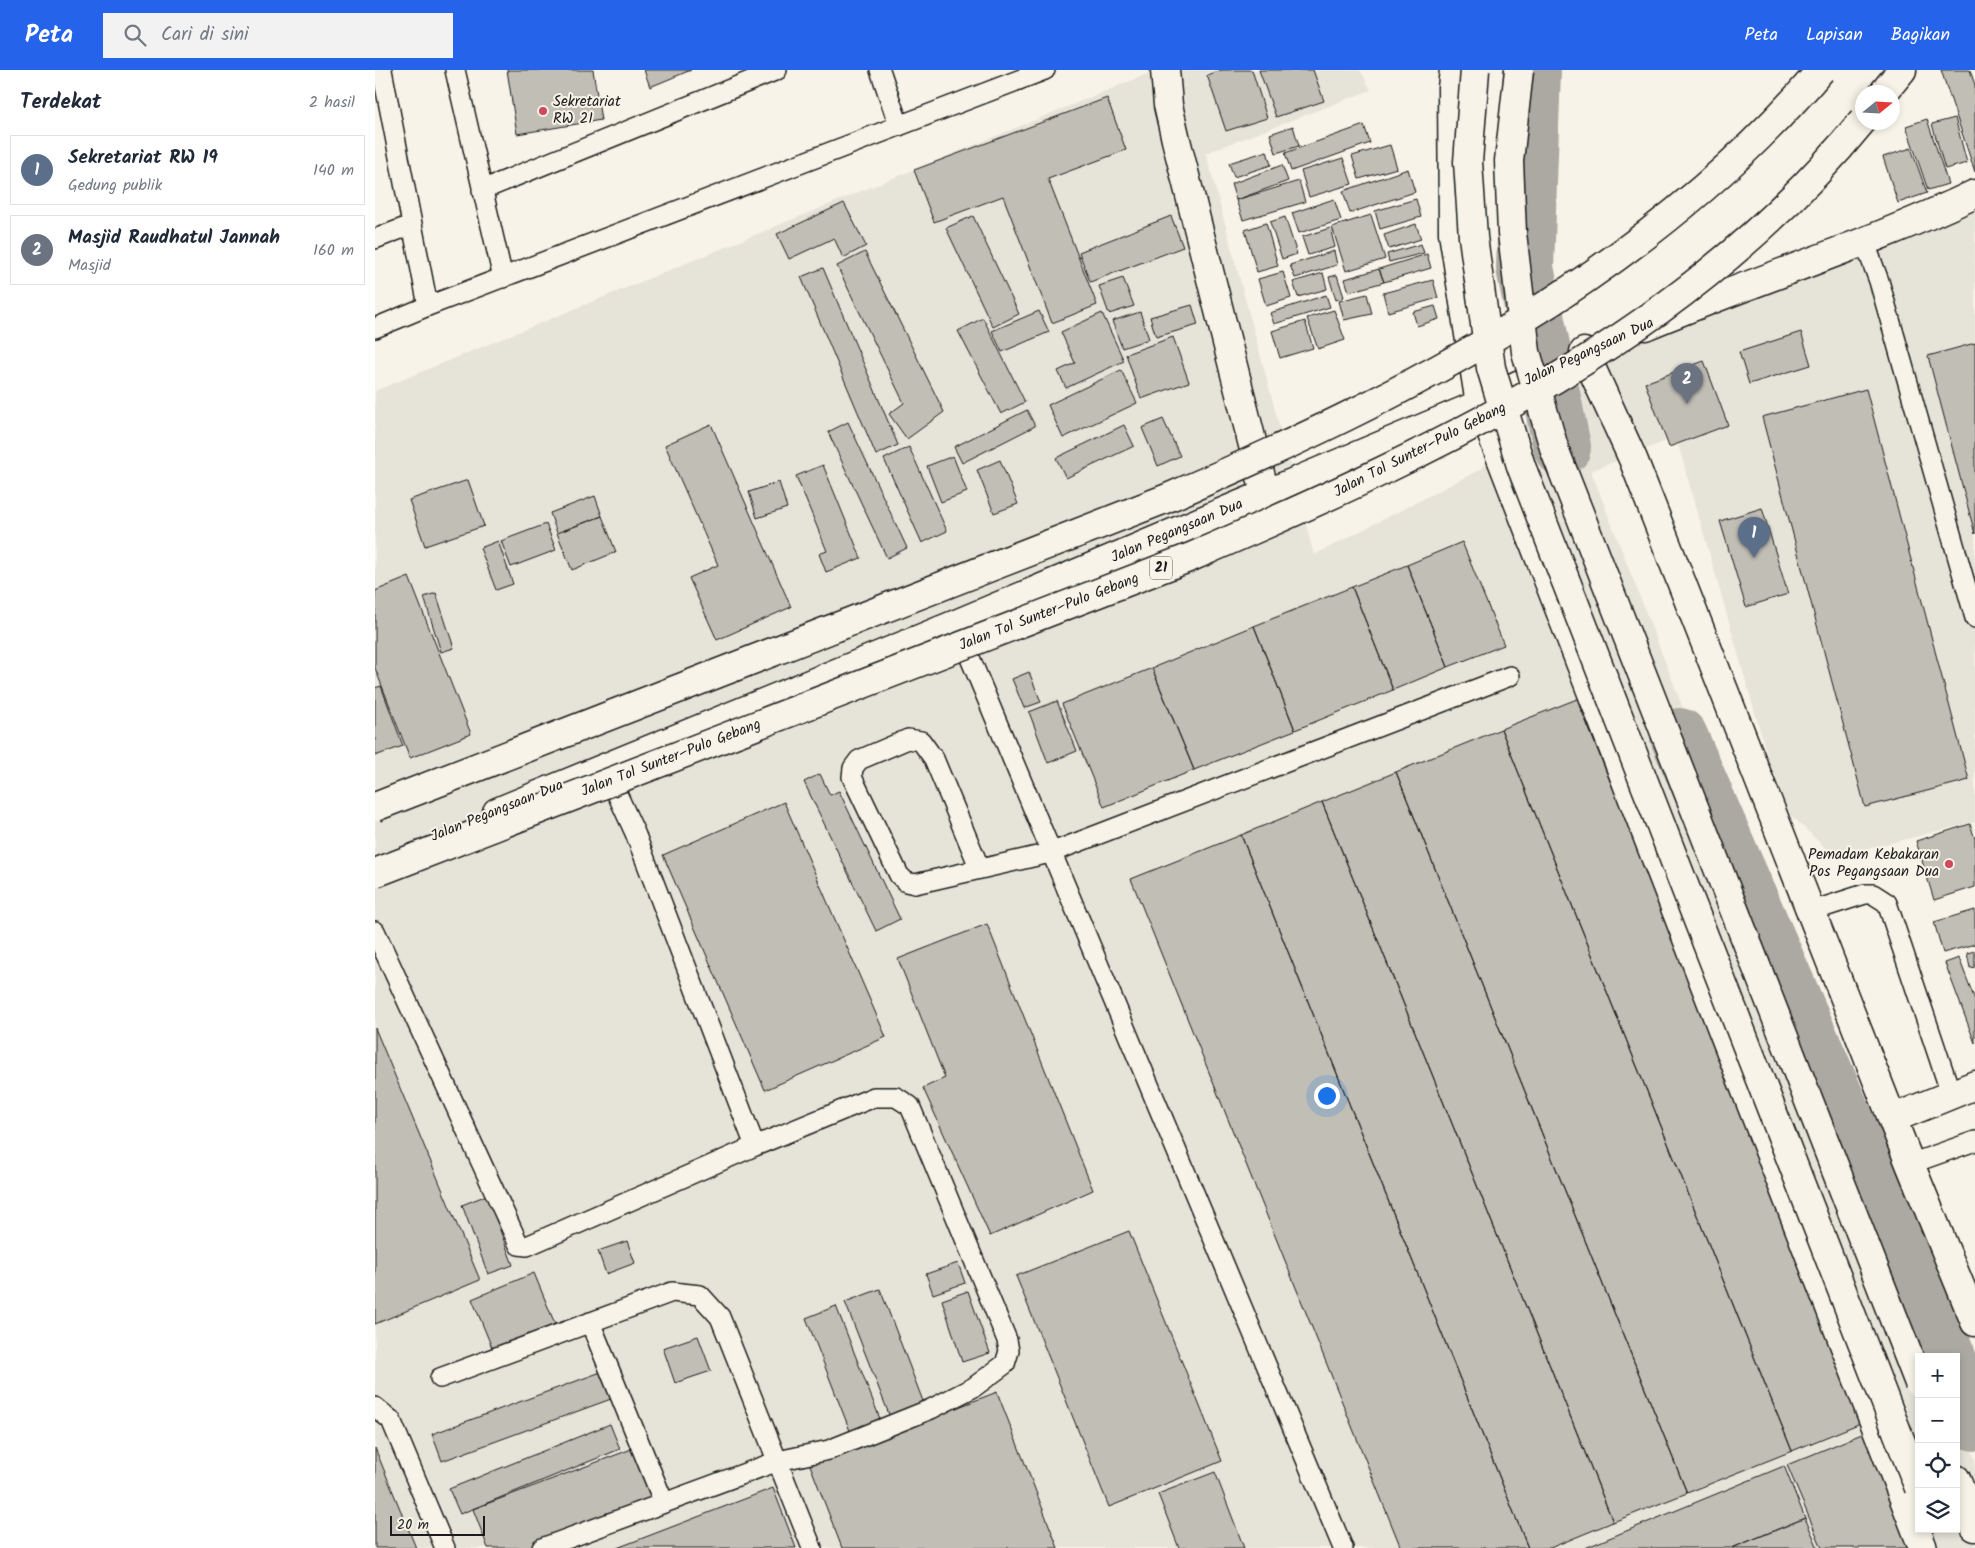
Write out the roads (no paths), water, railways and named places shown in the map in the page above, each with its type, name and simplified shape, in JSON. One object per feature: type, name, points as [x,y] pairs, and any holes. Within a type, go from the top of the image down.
[{"type":"main road","points":[[1165,70],[1168,104],[1176,140],[1265,493]]},
{"type":"main road","points":[[1454,70],[1452,88],[1453,233],[1480,404],[1923,1548]]},
{"type":"main road","points":[[1475,70],[1468,162],[1473,237],[1491,368],[1521,466],[1915,1478]]},
{"type":"main road","points":[[1519,70],[1509,161],[1512,233],[1526,352],[1555,451],[1915,1373]]},
{"type":"main road","points":[[375,807],[1165,499],[1277,451],[1351,415],[1421,379],[1495,336],[1550,303],[1612,261],[1659,226],[1711,182],[1767,128],[1821,70]]},
{"type":"main road","points":[[1889,85],[1901,70]]},
{"type":"main road","name":"Jalan Tol Sunter–Pulo Gebang","points":[[375,873],[1191,557],[1293,513],[1441,443],[1522,399],[1609,347],[1701,280],[1760,231],[1808,182],[1855,129]]},
{"type":"main road","name":"Jalan Pegangsaan Dua","points":[[375,861],[956,624],[1480,404],[1578,355],[1709,299],[1865,243],[1975,194]]},
{"type":"main road","points":[[1578,355],[1633,459],[1813,911],[1910,1164],[1975,1322]]},
{"type":"main road","points":[[1893,1118],[1963,1089]]},
{"type":"main road","points":[[1960,1488],[1975,1527]]},
{"type":"main road","points":[[1936,1533],[1942,1548]]},
{"type":"lane","points":[[381,70],[428,306]]},
{"type":"lane","points":[[455,70],[503,278]]},
{"type":"lane","points":[[482,190],[777,70]]},
{"type":"lane","points":[[880,70],[899,126]]},
{"type":"lane","points":[[375,328],[1045,70]]},
{"type":"lane","points":[[375,239],[411,225]]},
{"type":"lane","points":[[1865,243],[1879,281],[1975,618]]},
{"type":"lane","points":[[956,624],[1050,853],[1343,1548]]},
{"type":"lane","points":[[980,869],[934,759],[921,741],[908,739],[859,760],[853,768],[852,776],[899,875],[906,882],[915,884],[1050,853],[1509,676]]},
{"type":"lane","points":[[605,768],[635,834],[755,1146]]},
{"type":"lane","points":[[1813,911],[1865,894],[1873,894],[1887,903],[1963,1089]]},
{"type":"lane","points":[[375,931],[519,1245],[527,1246],[755,1146],[874,1097],[896,1097],[910,1106],[1003,1331],[1009,1351],[1005,1364],[986,1379],[931,1409],[829,1450],[778,1461],[542,1548]]},
{"type":"lane","points":[[1910,1164],[1975,1141]]},
{"type":"lane","points":[[440,1378],[672,1292],[700,1294],[720,1317],[812,1548]]},
{"type":"lane","points":[[590,1322],[664,1503]]},
{"type":"lane","points":[[375,1407],[391,1420],[445,1548]]},
{"type":"waterway","points":[[1532,70],[1525,268],[1562,447]]},
{"type":"waterway","points":[[1679,737],[1945,1353]]},
{"type":"waterway","points":[[1960,1388],[1975,1422]]},
{"type":"place","name":"Sekretariat RW 21","points":[[543,111]]},
{"type":"place","name":"Masjid Raudhatul Jannah","points":[[1687,404]]},
{"type":"place","name":"Sekretariat RW 19","points":[[1754,558]]},
{"type":"place","name":"Pemadam Kebakaran Pos Pegangsaan Dua","points":[[1949,864]]}]
